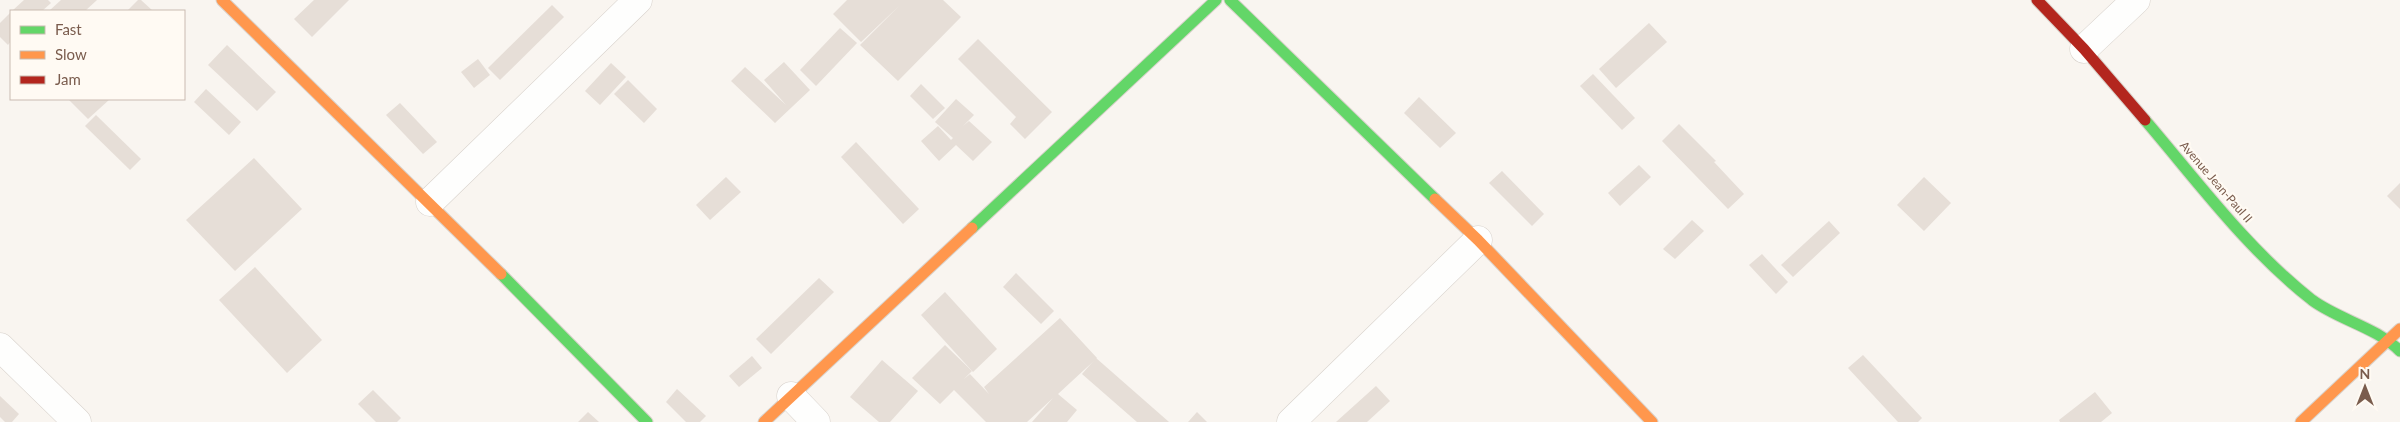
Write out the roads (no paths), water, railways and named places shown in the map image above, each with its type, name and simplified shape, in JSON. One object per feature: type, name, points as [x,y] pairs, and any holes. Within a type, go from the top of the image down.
[{"type":"street","points":[[222,0],[430,202],[647,422]]},
{"type":"street","points":[[430,202],[638,0]]},
{"type":"street","points":[[764,422],[1216,0]]},
{"type":"street","points":[[1230,0],[1478,240],[1652,422]]},
{"type":"street","name":"Avenue Jean-Paul II","points":[[2037,0],[2084,49],[2262,257],[2314,301],[2389,340],[2400,351]]},
{"type":"street","points":[[2084,49],[2136,0]]},
{"type":"street","points":[[1291,422],[1478,240]]},
{"type":"street","points":[[2301,422],[2400,329]]},
{"type":"street","points":[[0,347],[76,422]]},
{"type":"street","points":[[791,396],[816,422]]}]
